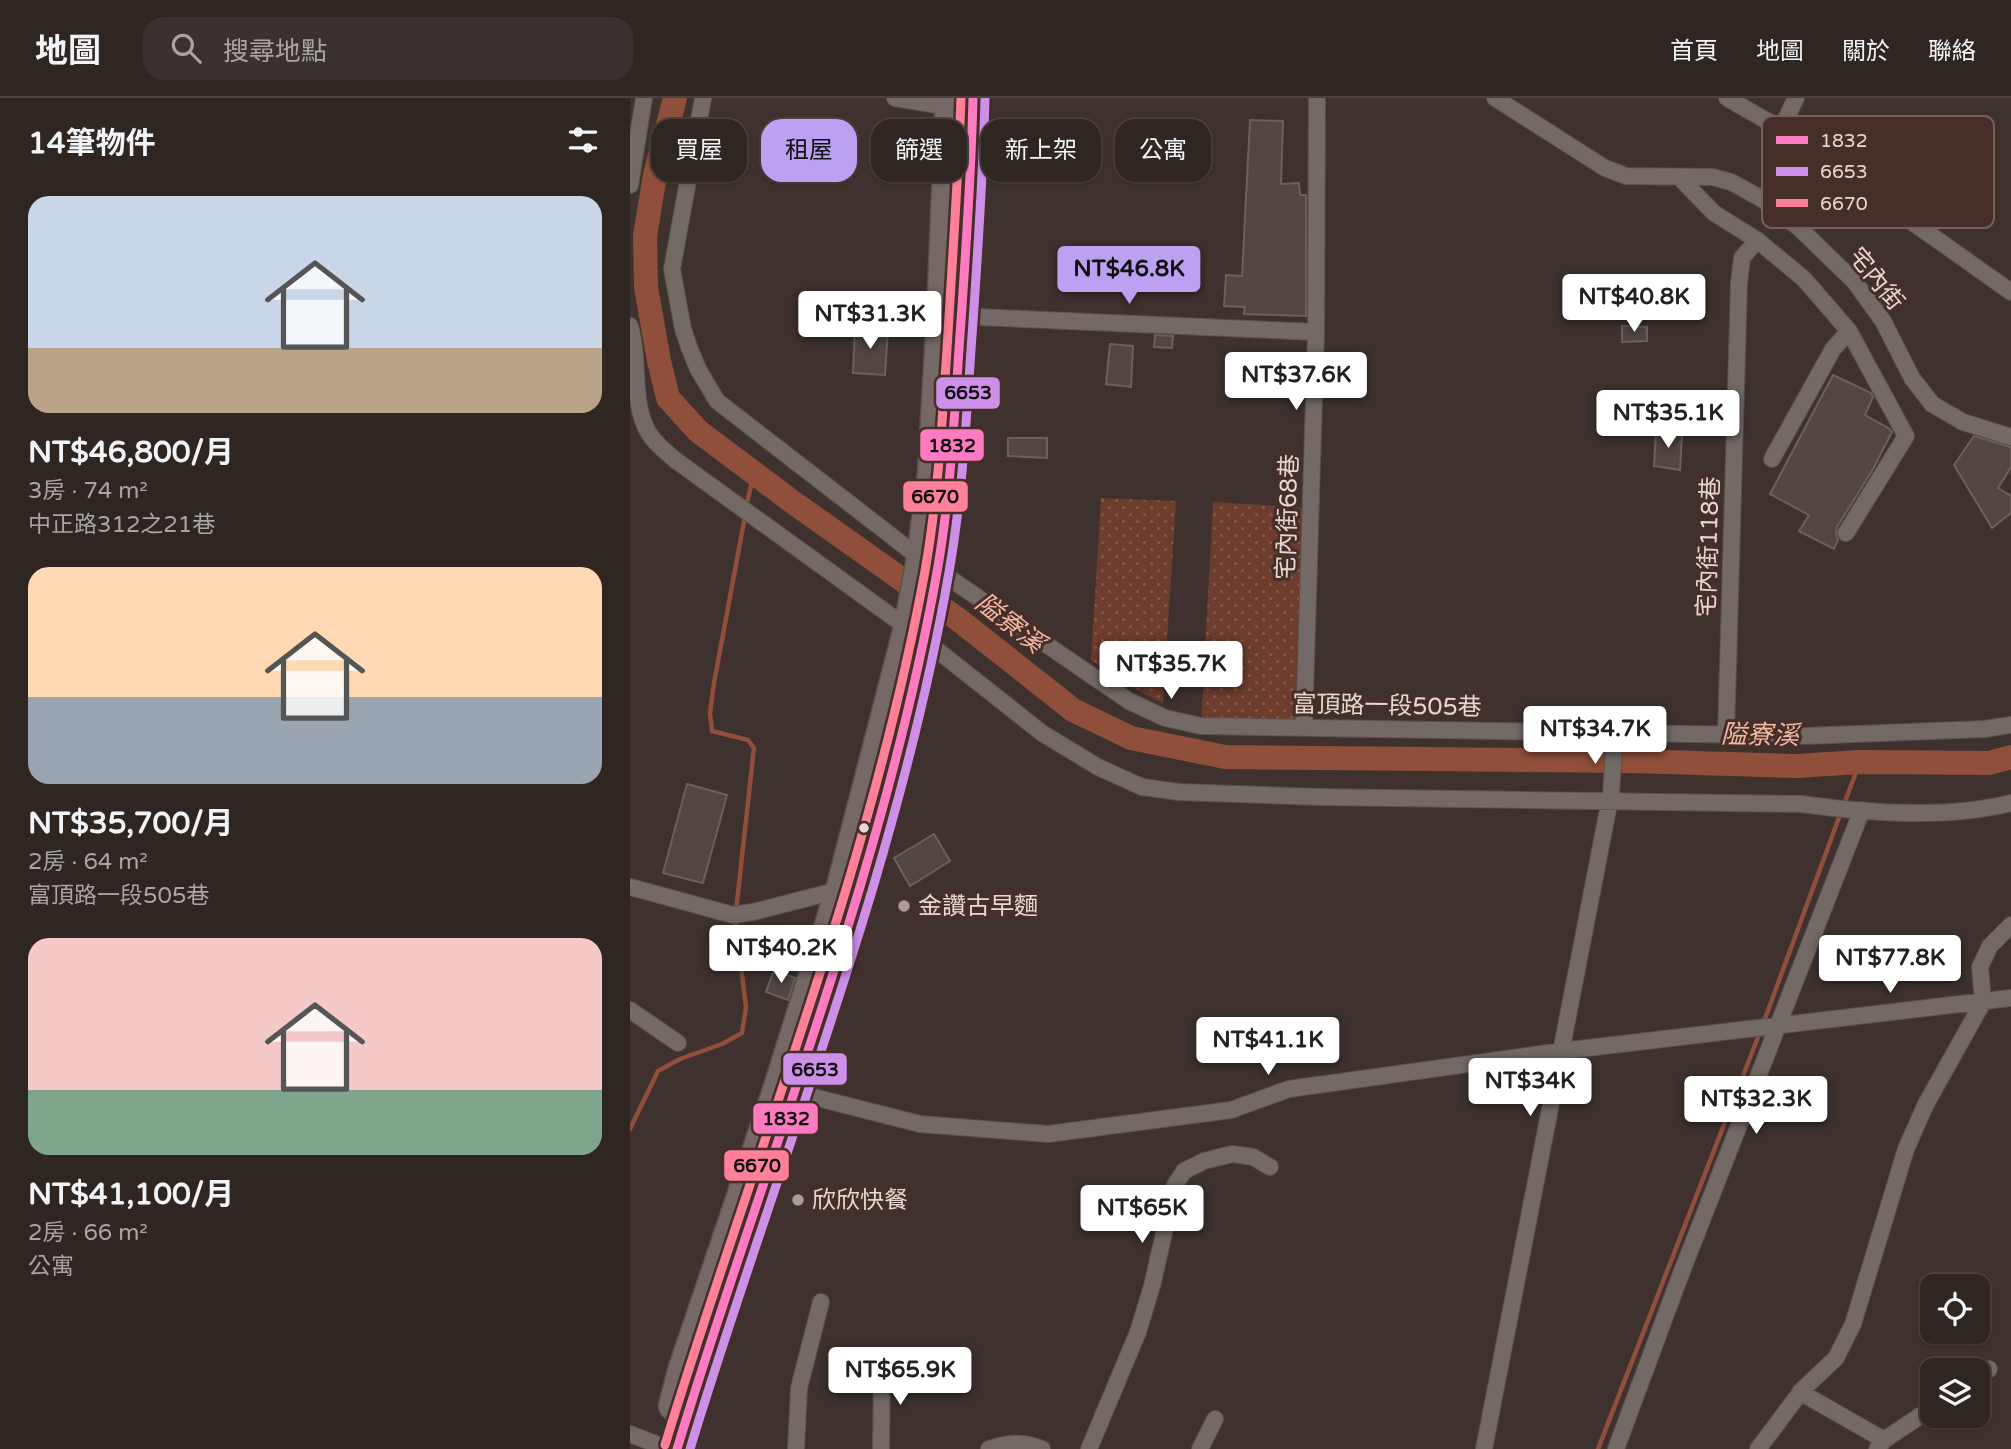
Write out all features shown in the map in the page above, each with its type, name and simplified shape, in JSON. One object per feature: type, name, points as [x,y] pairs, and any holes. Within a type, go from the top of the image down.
[{"type":"main road","points":[[669,1448],[681,1371],[786,1090],[848,893],[915,634],[929,563],[931,473],[951,316],[961,103]]},
{"type":"street","points":[[630,185],[644,98]]},
{"type":"street","name":"富頂路一段505巷","points":[[703,98],[672,269],[683,329],[698,369],[717,401],[929,563],[1129,701],[1165,719],[1201,726],[1615,737],[1805,736],[1984,729],[2011,724]]},
{"type":"street","points":[[895,98],[961,103]]},
{"type":"street","name":"宅內街68巷","points":[[1304,727],[1316,332],[1317,98]]},
{"type":"street","name":"宅內街","points":[[1495,98],[1605,168],[1626,176],[1713,177],[1731,182],[1762,199]]},
{"type":"street","points":[[1727,98],[1762,118]]},
{"type":"street","points":[[1788,116],[1796,98]]},
{"type":"street","points":[[1679,177],[1714,213],[1756,240],[1804,279],[1849,331],[1906,436],[1846,533]]},
{"type":"street","name":"宅內街","points":[[1799,228],[1854,281],[1883,321],[1912,378],[1932,404],[1964,422],[2011,437]]},
{"type":"street","points":[[1921,228],[2011,292]]},
{"type":"street","name":"宅內街118巷","points":[[1726,735],[1739,282],[1742,258],[1756,240]]},
{"type":"street","points":[[951,316],[1316,332]]},
{"type":"street","points":[[630,326],[636,359],[639,406],[648,430],[662,448],[915,634],[1042,733],[1098,767],[1142,787],[1179,792],[1320,797],[1611,797],[1802,804],[1851,810],[1940,813],[2011,803]]},
{"type":"street","points":[[1772,459],[1833,349],[1849,331]]},
{"type":"street","points":[[1484,1449],[1611,797],[1615,737]]},
{"type":"street","points":[[1616,1449],[1851,810]]},
{"type":"street","points":[[630,887],[733,915],[848,893]]},
{"type":"street","points":[[1758,1449],[1800,1392],[1836,1358],[1853,1324],[1906,1149],[1926,1104],[1983,1002],[1980,967],[1990,946],[2011,925]]},
{"type":"street","points":[[786,1090],[920,1124],[1048,1134],[1231,1110],[1289,1089],[1562,1051],[2011,998]]},
{"type":"street","points":[[630,1010],[678,1043]]},
{"type":"street","points":[[1089,1449],[1138,1332],[1152,1286],[1174,1185],[1184,1171],[1204,1161],[1232,1154],[1252,1157],[1270,1167]]},
{"type":"street","points":[[796,1449],[799,1388],[821,1301]]},
{"type":"street","points":[[881,1449],[882,1364]]},
{"type":"street","points":[[1800,1392],[1881,1445],[1920,1417]]},
{"type":"street","points":[[1200,1449],[1215,1419]]},
{"type":"street","points":[[630,1434],[669,1448]]},
{"type":"street","points":[[989,1449],[1006,1443],[1042,1449]]},
{"type":"shaded area","points":[[1101,498],[1176,501],[1163,703],[1128,685],[1091,660]]},
{"type":"shaded area","points":[[1213,502],[1311,508],[1305,723],[1201,726]]},
{"type":"building","points":[[1250,120],[1283,121],[1281,184],[1299,183],[1300,195],[1306,195],[1306,316],[1244,314],[1245,307],[1224,306],[1226,275],[1242,276]]},
{"type":"building","points":[[1622,326],[1647,327],[1647,341],[1622,342]]},
{"type":"building","points":[[855,328],[888,330],[885,375],[853,373]]},
{"type":"building","points":[[1155,335],[1173,336],[1172,348],[1154,347]]},
{"type":"building","points":[[1110,344],[1133,346],[1131,387],[1106,384]]},
{"type":"building","points":[[1833,375],[1871,393],[1873,397],[1865,415],[1892,432],[1837,527],[1838,540],[1834,549],[1799,531],[1809,515],[1770,494]]},
{"type":"building","points":[[1656,431],[1682,435],[1680,470],[1654,466]]},
{"type":"building","points":[[1974,436],[2011,447],[2011,467],[1998,488],[2011,496],[2011,513],[1992,528],[1954,465]]},
{"type":"building","points":[[1008,438],[1047,438],[1047,458],[1008,456]]},
{"type":"building","points":[[687,784],[727,795],[703,883],[663,873]]},
{"type":"building","points":[[934,834],[950,861],[910,886],[894,858]]},
{"type":"building","points":[[774,970],[795,978],[788,1000],[766,992]]},
{"type":"waterway","name":"隘寮溪","points":[[675,98],[655,175],[645,236],[646,287],[668,398],[698,431],[959,620],[1073,710],[1131,738],[1225,757],[1630,761],[1796,766],[1860,762],[1989,763],[2011,757]]},
{"type":"waterway","points":[[746,508],[754,472]]},
{"type":"waterway","points":[[736,911],[754,748],[748,740],[712,731],[710,713],[745,516]]},
{"type":"waterway","points":[[1844,804],[1860,762]]},
{"type":"waterway","points":[[1763,1024],[1841,812]]},
{"type":"waterway","points":[[630,1129],[658,1071],[742,1033],[746,1007],[735,919]]},
{"type":"waterway","points":[[1598,1449],[1760,1032]]},
{"type":"transit line","name":"6670","points":[[665,1445],[842,903],[902,683],[925,571],[936,488],[961,98]]},
{"type":"transit line","name":"1832","points":[[677,1449],[854,905],[914,684],[937,572],[948,489],[966,255],[973,98]]},
{"type":"transit line","name":"6653","points":[[690,1449],[868,905],[927,684],[949,572],[960,489],[978,256],[985,98]]},
{"type":"place","name":"金讚古早麵","points":[[904,906]]},
{"type":"place","name":"欣欣快餐","points":[[798,1200]]}]
